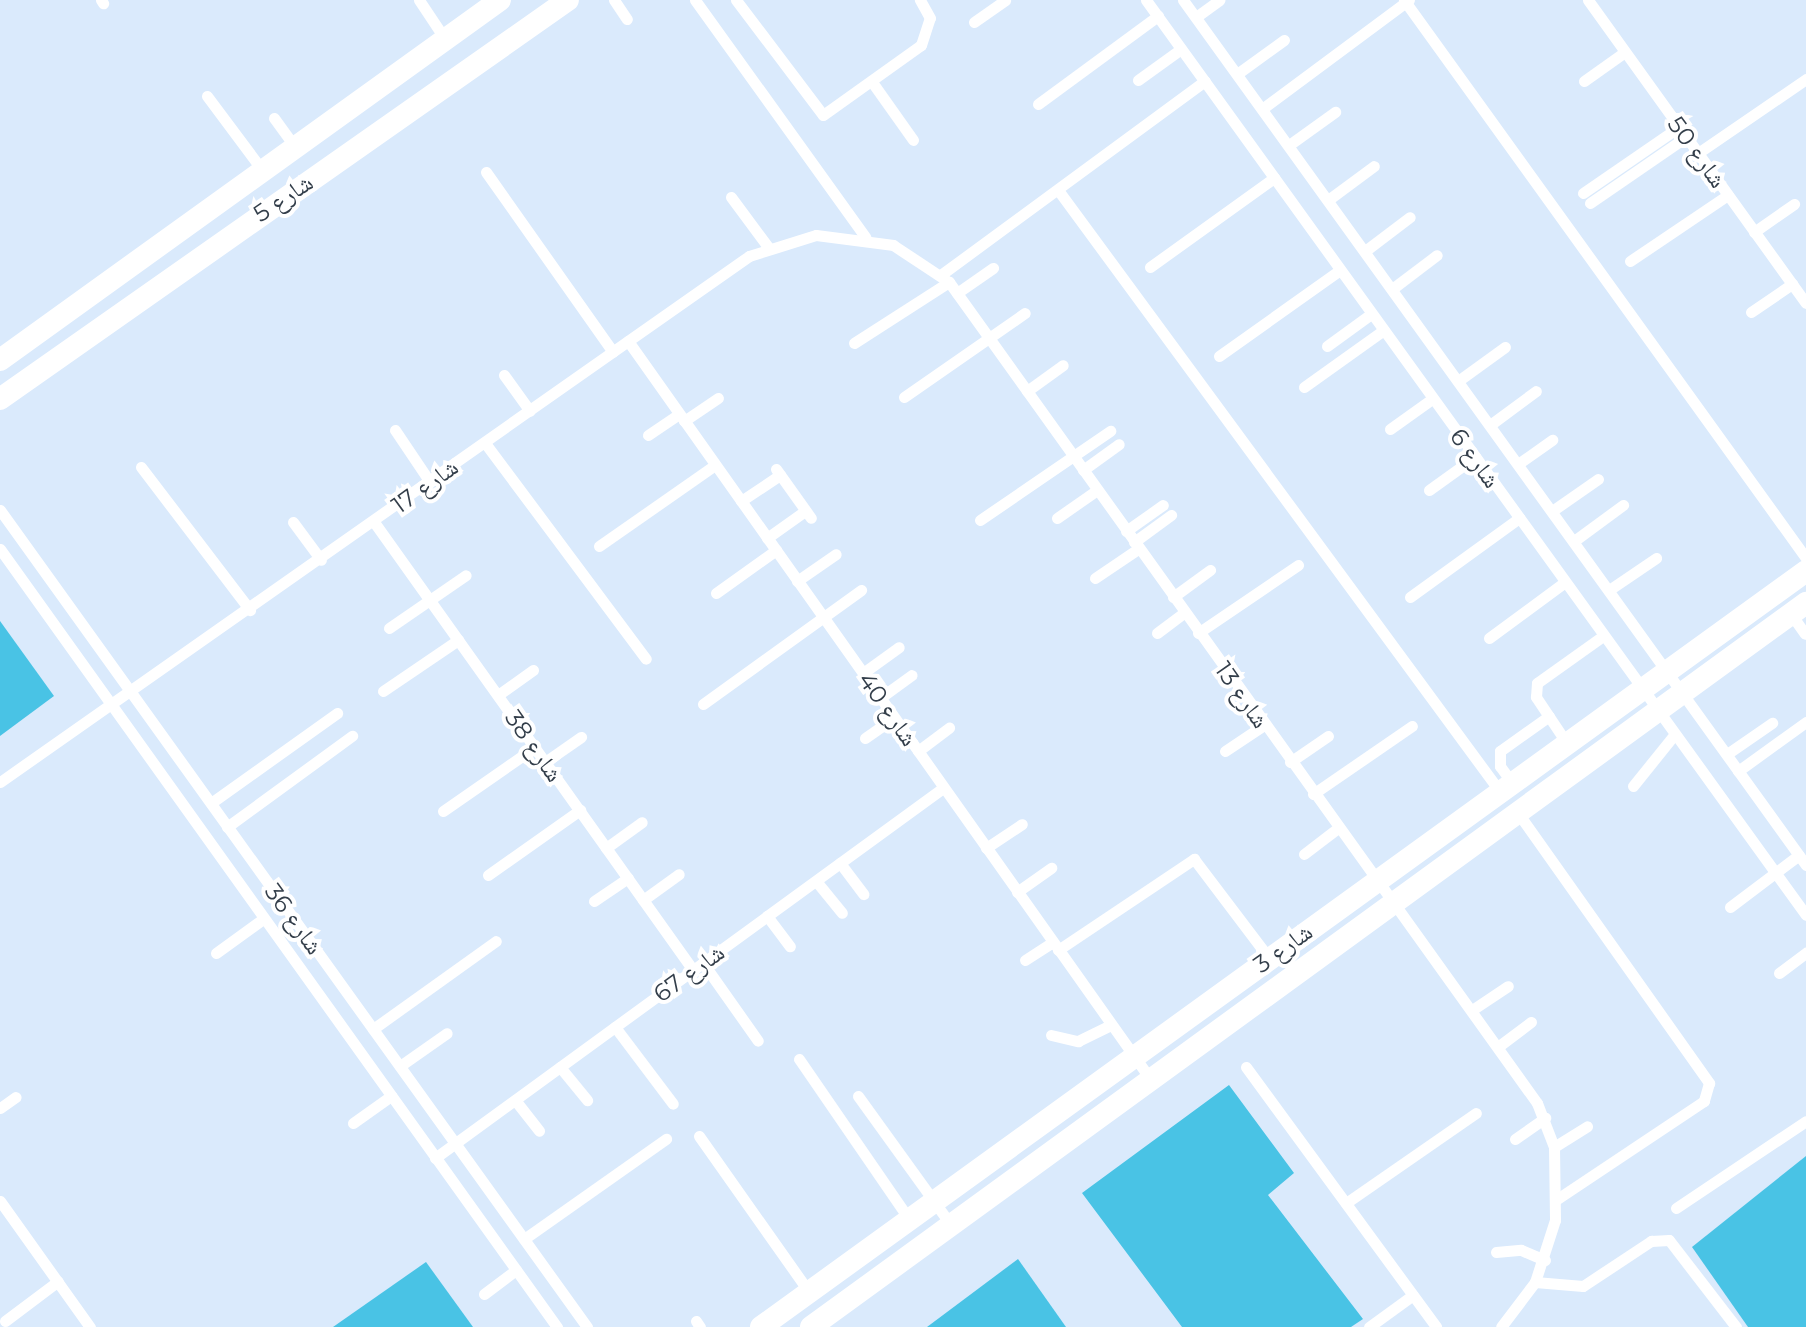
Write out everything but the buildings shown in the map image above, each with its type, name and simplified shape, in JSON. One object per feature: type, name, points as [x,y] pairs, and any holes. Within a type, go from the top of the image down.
[{"type":"street","name":"شارع 5","points":[[0,360],[500,0]]},
{"type":"street","name":"شارع 5","points":[[0,399],[568,0]]},
{"type":"street","name":"شارع 3","points":[[761,1327],[1269,958],[1643,692],[1806,571]]},
{"type":"street","name":"شارع 3","points":[[811,1327],[1149,1077],[1798,609]]},
{"type":"lane","points":[[419,0],[445,39]]},
{"type":"lane","points":[[614,0],[627,19]]},
{"type":"lane","points":[[695,0],[865,237]]},
{"type":"lane","points":[[736,0],[814,112],[827,114],[926,37],[930,18],[920,0]]},
{"type":"lane","points":[[974,22],[1005,0]]},
{"type":"lane","name":"شارع 6","points":[[1146,0],[1806,915]]},
{"type":"lane","name":"شارع 6","points":[[1183,0],[1802,860]]},
{"type":"lane","points":[[1196,17],[1219,0]]},
{"type":"lane","name":"شارع 50","points":[[1588,0],[1806,303]]},
{"type":"lane","points":[[1262,109],[1406,1],[1806,558]]},
{"type":"lane","points":[[1038,104],[1158,16]]},
{"type":"lane","points":[[1237,74],[1284,40]]},
{"type":"lane","points":[[1138,80],[1181,49]]},
{"type":"lane","points":[[1584,81],[1625,52]]},
{"type":"lane","points":[[1698,153],[1806,79]]},
{"type":"lane","points":[[854,343],[946,278],[1205,81]]},
{"type":"lane","points":[[872,82],[913,140]]},
{"type":"lane","points":[[207,96],[263,171]]},
{"type":"lane","points":[[1289,145],[1335,112]]},
{"type":"lane","points":[[274,118],[295,147]]},
{"type":"lane","points":[[1587,198],[1683,132]]},
{"type":"lane","points":[[1328,200],[1374,166]]},
{"type":"lane","points":[[486,172],[613,352]]},
{"type":"lane","points":[[1150,267],[1274,178]]},
{"type":"lane","points":[[1058,190],[1507,789]]},
{"type":"lane","points":[[1630,261],[1728,195]]},
{"type":"lane","points":[[731,197],[768,247]]},
{"type":"lane","points":[[1754,232],[1794,204]]},
{"type":"lane","points":[[1365,251],[1410,217]]},
{"type":"lane","name":"شارع 17","points":[[0,782],[112,710],[628,341],[768,247],[816,235],[865,237]]},
{"type":"lane","name":"شارع 13","points":[[865,237],[946,278],[990,338],[1376,882],[1499,1046],[1545,1118],[1554,1147],[1557,1199]]},
{"type":"lane","points":[[1392,289],[1437,255]]},
{"type":"lane","points":[[957,293],[993,268]]},
{"type":"lane","points":[[1219,356],[1340,270]]},
{"type":"lane","points":[[1751,312],[1792,284]]},
{"type":"lane","points":[[904,397],[1025,313]]},
{"type":"lane","points":[[1327,346],[1371,314]]},
{"type":"lane","points":[[1304,387],[1384,330]]},
{"type":"lane","name":"شارع 40","points":[[628,341],[1149,1077]]},
{"type":"lane","points":[[1458,381],[1505,347]]},
{"type":"lane","points":[[1027,391],[1063,365]]},
{"type":"lane","points":[[504,375],[530,411]]},
{"type":"lane","points":[[1490,425],[1536,391]]},
{"type":"lane","points":[[648,435],[718,398]]},
{"type":"lane","points":[[1390,429],[1432,399]]},
{"type":"lane","points":[[395,430],[430,482]]},
{"type":"lane","points":[[980,520],[1110,431]]},
{"type":"lane","points":[[1518,464],[1552,440]]},
{"type":"lane","points":[[485,443],[646,659]]},
{"type":"lane","points":[[1083,470],[1119,444]]},
{"type":"lane","points":[[1429,490],[1475,457]]},
{"type":"lane","points":[[599,546],[715,465]]},
{"type":"lane","points":[[141,467],[250,610]]},
{"type":"lane","points":[[741,501],[778,472],[808,514],[767,538]]},
{"type":"lane","points":[[1552,511],[1598,479]]},
{"type":"lane","points":[[1057,518],[1097,490]]},
{"type":"lane","points":[[1126,531],[1163,505]]},
{"type":"lane","points":[[1574,541],[1623,505]]},
{"type":"lane","name":"شارع 36","points":[[0,510],[587,1327]]},
{"type":"lane","points":[[1095,578],[1171,515]]},
{"type":"lane","points":[[1410,597],[1519,518]]},
{"type":"lane","points":[[293,522],[321,560]]},
{"type":"lane","name":"شارع 38","points":[[374,522],[643,900],[758,1041]]},
{"type":"lane","name":"شارع 36","points":[[0,549],[112,710],[557,1327]]},
{"type":"lane","points":[[716,593],[776,550]]},
{"type":"lane","points":[[797,581],[836,554]]},
{"type":"lane","points":[[1609,590],[1656,558]]},
{"type":"lane","points":[[1198,633],[1298,565]]},
{"type":"lane","points":[[1173,597],[1210,570]]},
{"type":"lane","points":[[389,628],[466,575]]},
{"type":"lane","points":[[1489,638],[1565,582]]},
{"type":"lane","points":[[703,704],[861,590]]},
{"type":"lane","points":[[1798,609],[1805,634]]},
{"type":"lane","points":[[1157,633],[1184,613]]},
{"type":"lane","points":[[1568,745],[1536,697],[1541,677],[1603,636]]},
{"type":"lane","points":[[383,691],[458,640]]},
{"type":"lane","points":[[863,673],[899,647]]},
{"type":"lane","points":[[498,695],[533,670]]},
{"type":"lane","points":[[880,698],[912,675]]},
{"type":"lane","points":[[211,803],[337,713]]},
{"type":"lane","points":[[1507,789],[1500,766],[1500,751],[1549,716]]},
{"type":"lane","points":[[865,738],[894,718]]},
{"type":"lane","points":[[1738,771],[1806,722]]},
{"type":"lane","points":[[1727,754],[1772,723]]},
{"type":"lane","points":[[1225,751],[1264,725]]},
{"type":"lane","points":[[1313,794],[1412,726]]},
{"type":"lane","points":[[918,751],[949,728]]},
{"type":"lane","points":[[1633,786],[1674,735]]},
{"type":"lane","points":[[227,827],[352,736]]},
{"type":"lane","points":[[1290,762],[1328,736]]},
{"type":"lane","points":[[545,762],[581,737]]},
{"type":"lane","points":[[443,811],[535,747]]},
{"type":"lane","name":"شارع 67","points":[[435,1158],[943,788]]},
{"type":"lane","points":[[488,875],[580,810]]},
{"type":"lane","points":[[1501,1327],[1535,1282],[1545,1260],[1557,1199],[1704,1101],[1709,1083],[1518,813]]},
{"type":"lane","points":[[606,848],[642,822]]},
{"type":"lane","points":[[986,848],[1022,824]]},
{"type":"lane","points":[[1304,854],[1338,828]]},
{"type":"lane","points":[[1025,960],[1056,946],[1194,859],[1269,958]]},
{"type":"lane","points":[[1730,907],[1776,872],[1802,860]]},
{"type":"lane","points":[[840,863],[863,894]]},
{"type":"lane","points":[[1017,892],[1051,868]]},
{"type":"lane","points":[[643,900],[679,874]]},
{"type":"lane","points":[[594,901],[628,878]]},
{"type":"lane","points":[[816,881],[842,913]]},
{"type":"lane","points":[[767,916],[790,946]]},
{"type":"lane","points":[[216,953],[263,919]]},
{"type":"lane","points":[[373,1029],[496,941]]},
{"type":"lane","points":[[1779,973],[1806,953]]},
{"type":"lane","points":[[1472,1010],[1508,986]]},
{"type":"lane","points":[[1499,1046],[1531,1022]]},
{"type":"lane","points":[[1051,1035],[1078,1041],[1111,1025]]},
{"type":"lane","points":[[615,1027],[673,1104]]},
{"type":"lane","points":[[400,1066],[447,1033]]},
{"type":"lane","points":[[799,1059],[909,1219]]},
{"type":"lane","points":[[560,1067],[587,1100]]},
{"type":"lane","points":[[1246,1067],[1436,1327]]},
{"type":"lane","points":[[353,1123],[391,1096]]},
{"type":"lane","points":[[858,1096],[951,1225]]},
{"type":"lane","points":[[0,1108],[16,1097]]},
{"type":"lane","points":[[515,1100],[539,1131]]},
{"type":"lane","points":[[1346,1203],[1476,1113]]},
{"type":"lane","points":[[1515,1139],[1545,1118]]},
{"type":"lane","points":[[1676,1208],[1806,1121]]},
{"type":"lane","points":[[1554,1147],[1587,1126]]},
{"type":"lane","points":[[699,1136],[809,1292]]},
{"type":"lane","points":[[524,1239],[666,1139]]},
{"type":"lane","points":[[0,1201],[90,1327]]},
{"type":"lane","points":[[1535,1282],[1583,1286],[1651,1241],[1669,1240],[1736,1327]]},
{"type":"lane","points":[[1496,1252],[1521,1250],[1545,1260]]},
{"type":"lane","points":[[484,1294],[516,1270]]},
{"type":"lane","points":[[5,1321],[58,1281]]},
{"type":"lane","points":[[1369,1327],[1413,1295]]}]
